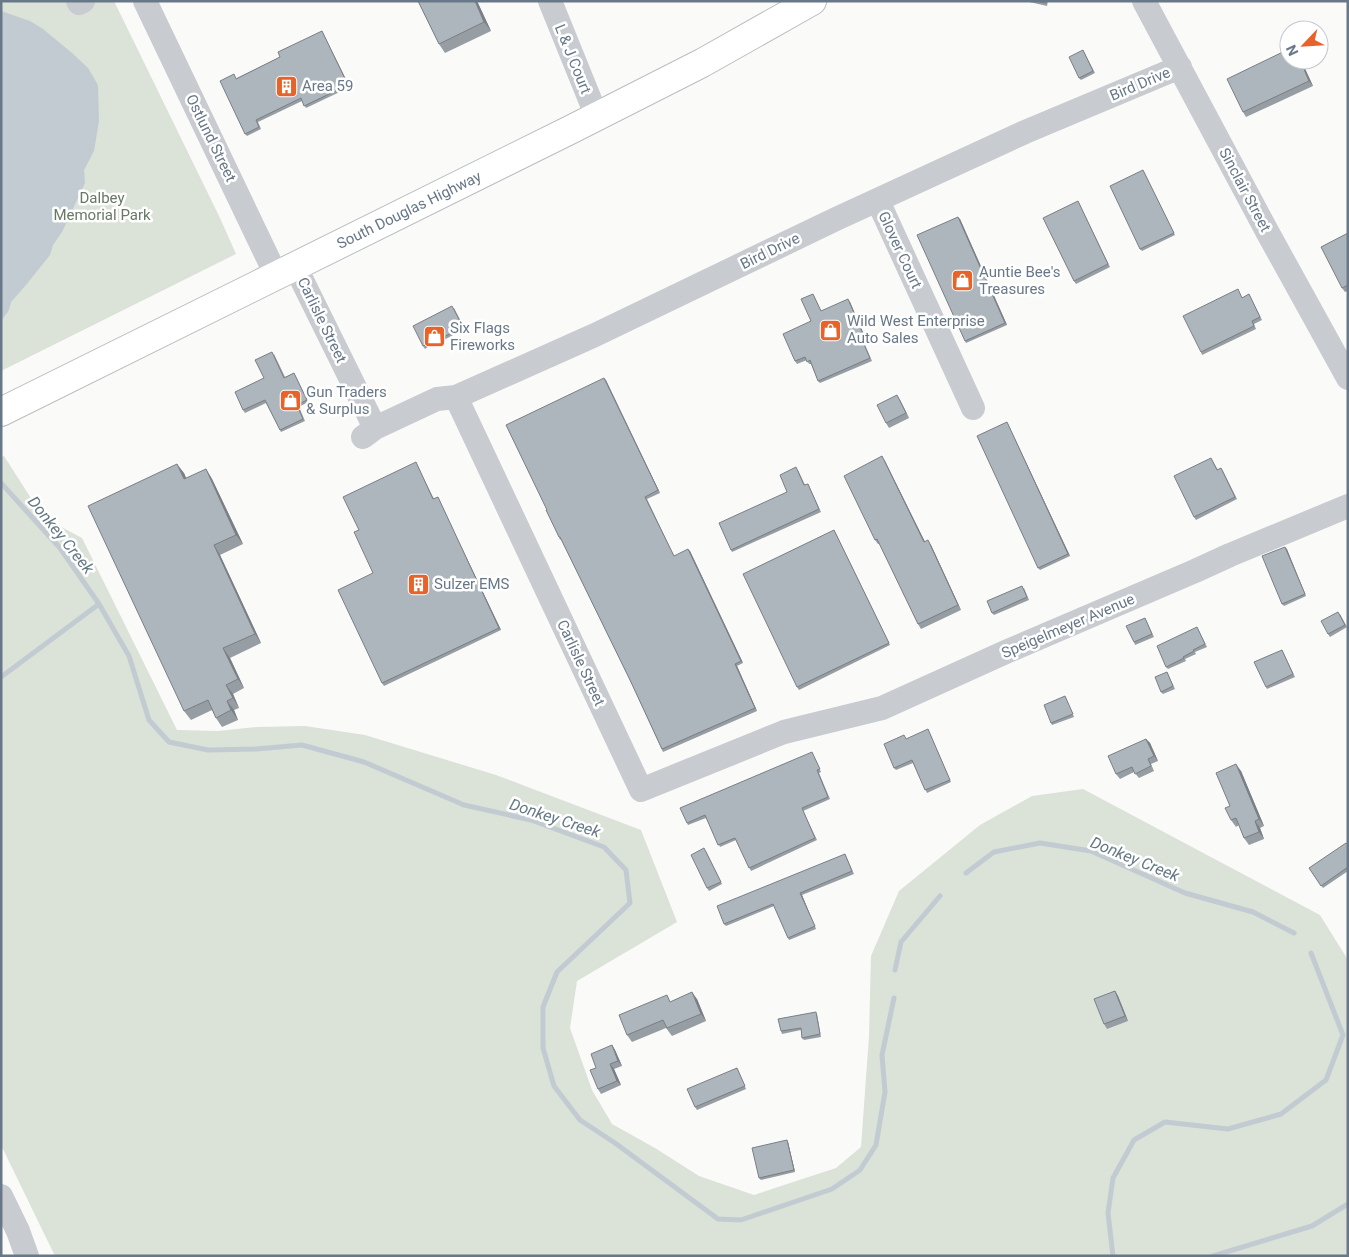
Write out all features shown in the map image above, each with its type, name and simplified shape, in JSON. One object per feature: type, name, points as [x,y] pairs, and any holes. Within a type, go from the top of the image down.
[{"type":"highway","name":"South Douglas Highway","points":[[1,412],[597,117],[702,63],[812,1]]},
{"type":"street","points":[[78,1],[79,4],[83,1]]},
{"type":"street","name":"Ostlund Street","points":[[145,1],[286,270]]},
{"type":"street","name":"L & J Court","points":[[550,1],[597,117]]},
{"type":"street","name":"Sinclair Street","points":[[1144,1],[1348,378]]},
{"type":"street","name":"Bird Drive","points":[[369,432],[436,399],[456,397],[595,335],[1025,132],[1180,67]]},
{"type":"street","name":"Glover Court","points":[[878,201],[973,408]]},
{"type":"street","name":"Carlisle Street","points":[[286,270],[369,432]]},
{"type":"street","name":"Carlisle Street","points":[[456,397],[641,790],[784,732]]},
{"type":"street","name":"Speigelmeyer Avenue","points":[[784,732],[882,708],[1230,554],[1348,506]]},
{"type":"street","points":[[1,1196],[18,1231],[27,1256]]},
{"type":"green space","name":"Dalbey Memorial Park","points":[[1,1],[114,1],[236,254],[1,371]]},
{"type":"green space","points":[[4,456],[43,517],[82,538],[177,730],[218,731],[257,727],[305,726],[365,735],[496,775],[641,830],[677,922],[577,981],[570,1028],[592,1090],[612,1124],[699,1176],[754,1195],[836,1168],[861,1147],[869,1036],[871,956],[899,891],[980,825],[1032,796],[1083,789],[1320,915],[1348,960],[1348,1256],[55,1256],[1,1145],[1,457]]},
{"type":"shaded area","points":[[1,11],[30,21],[43,29],[88,68],[98,85],[99,121],[94,151],[84,170],[85,183],[62,232],[53,245],[50,255],[11,302],[9,310],[1,321]]},
{"type":"building","points":[[418,1],[475,1],[484,22],[439,44]]},
{"type":"building","name":"Area 59","points":[[322,31],[348,85],[304,106],[301,98],[256,120],[259,127],[245,134],[220,81],[234,74],[236,79],[280,57],[278,52]]},
{"type":"building","points":[[1083,50],[1093,71],[1079,78],[1069,57]]},
{"type":"building","points":[[1279,54],[1279,70],[1304,70],[1309,81],[1243,112],[1227,79]]},
{"type":"building","points":[[1143,170],[1174,233],[1140,249],[1110,186]]},
{"type":"building","points":[[1078,201],[1108,264],[1074,281],[1043,218]]},
{"type":"building","name":"Auntie Bee's Treasures","points":[[958,217],[1005,323],[965,341],[917,235]]},
{"type":"building","points":[[1348,233],[1348,285],[1342,288],[1321,247]]},
{"type":"building","points":[[1238,289],[1242,298],[1249,294],[1260,317],[1252,321],[1254,326],[1201,352],[1183,316]]},
{"type":"building","name":"Wild West Enterprise Auto Sales","points":[[813,294],[821,311],[848,299],[866,341],[863,342],[870,358],[818,381],[810,360],[807,362],[805,357],[795,361],[783,334],[811,321],[801,299]]},
{"type":"building","name":"Six Flags Fireworks","points":[[452,306],[463,327],[423,346],[413,326]]},
{"type":"building","name":"Gun Traders & Surplus","points":[[272,352],[284,378],[294,373],[307,400],[297,405],[303,419],[280,430],[265,400],[243,410],[235,392],[264,378],[255,360]]},
{"type":"building","points":[[604,378],[658,490],[645,497],[674,556],[688,549],[741,661],[735,664],[755,708],[662,749],[506,425]]},
{"type":"building","points":[[897,395],[906,413],[886,423],[877,405]]},
{"type":"building","points":[[1007,422],[1068,554],[1038,568],[977,436]]},
{"type":"building","points":[[882,456],[924,542],[928,540],[958,605],[918,624],[844,476]]},
{"type":"building","points":[[1211,458],[1217,470],[1221,468],[1235,497],[1194,517],[1174,476]]},
{"type":"building","name":"Sulzer EMS","points":[[416,462],[433,499],[438,497],[499,628],[382,683],[338,590],[373,573],[354,532],[359,530],[343,497]]},
{"type":"building","points":[[177,464],[184,479],[206,469],[236,535],[214,545],[255,634],[223,648],[238,679],[226,685],[233,698],[227,701],[231,710],[216,718],[208,700],[184,711],[88,506]]},
{"type":"building","points":[[796,467],[804,485],[808,484],[819,509],[731,550],[719,523],[787,492],[780,475]]},
{"type":"building","points":[[834,530],[889,643],[797,687],[743,574]]},
{"type":"building","points":[[1285,547],[1305,594],[1282,604],[1262,556]]},
{"type":"building","points":[[1022,586],[1027,597],[992,613],[987,601]]},
{"type":"building","points":[[1338,612],[1345,625],[1328,634],[1321,621]]},
{"type":"building","points":[[1145,618],[1152,634],[1134,642],[1126,626]]},
{"type":"building","points":[[1197,627],[1205,644],[1166,667],[1157,646]]},
{"type":"building","points":[[1282,650],[1293,674],[1266,687],[1254,662]]},
{"type":"building","points":[[1167,672],[1173,686],[1161,692],[1155,677]]},
{"type":"building","points":[[1065,696],[1073,714],[1051,723],[1044,705]]},
{"type":"building","points":[[928,729],[950,780],[925,790],[912,760],[894,768],[884,744],[904,735],[906,739]]},
{"type":"building","points":[[1146,739],[1154,756],[1148,759],[1151,766],[1135,774],[1132,767],[1116,774],[1108,756]]},
{"type":"building","points":[[812,752],[820,769],[817,770],[828,797],[802,808],[815,838],[749,868],[735,838],[718,845],[705,815],[687,823],[680,808]]},
{"type":"building","points":[[1236,764],[1259,819],[1255,821],[1259,832],[1244,838],[1236,818],[1231,820],[1225,808],[1230,806],[1216,773]]},
{"type":"building","points":[[1346,843],[1348,845],[1348,867],[1321,886],[1309,868]]},
{"type":"building","points":[[704,848],[721,882],[707,888],[691,855]]},
{"type":"building","points":[[845,854],[852,871],[800,893],[815,926],[788,938],[773,904],[724,924],[717,906]]},
{"type":"building","points":[[1115,991],[1125,1016],[1104,1024],[1094,999]]},
{"type":"building","points":[[692,992],[701,1014],[667,1028],[663,1020],[627,1035],[619,1015],[667,995],[670,1002]]},
{"type":"building","points":[[816,1012],[820,1034],[802,1038],[801,1028],[781,1031],[778,1019]]},
{"type":"building","points":[[612,1045],[618,1061],[610,1064],[617,1081],[598,1089],[590,1070],[596,1068],[591,1054]]},
{"type":"building","points":[[737,1068],[745,1086],[695,1107],[687,1089]]},
{"type":"building","points":[[787,1140],[794,1170],[759,1178],[752,1148]]},
{"type":"waterway","name":"Donkey Creek","points":[[1,483],[60,548],[99,604],[129,656],[149,720],[169,742],[208,750],[256,749],[302,745],[364,762],[464,805],[531,820],[604,847],[626,870],[630,903],[557,972],[543,1007],[543,1048],[554,1086],[580,1120],[615,1143],[718,1219],[741,1220],[832,1189],[860,1170],[876,1145],[885,1092],[882,1055],[894,998]]},
{"type":"waterway","name":"Donkey Creek","points":[[1,677],[99,604]]},
{"type":"waterway","name":"Donkey Creek","points":[[966,873],[994,852],[1040,843],[1091,851],[1185,893],[1253,912],[1294,933]]},
{"type":"waterway","name":"Donkey Creek","points":[[895,970],[901,942],[940,896]]},
{"type":"waterway","name":"Donkey Creek","points":[[1113,1256],[1108,1213],[1113,1178],[1134,1140],[1165,1122],[1228,1129],[1281,1114],[1326,1080],[1343,1035],[1311,953]]},
{"type":"waterway","points":[[1213,1256],[1312,1226],[1348,1204]]},
{"type":"place","name":"Area 59","points":[[286,86]]},
{"type":"place","name":"Auntie Bee's Treasures","points":[[963,281]]},
{"type":"place","name":"Wild West Enterprise Auto Sales","points":[[831,330]]},
{"type":"place","name":"Six Flags Fireworks","points":[[434,337]]},
{"type":"place","name":"Gun Traders & Surplus","points":[[290,401]]},
{"type":"place","name":"Sulzer EMS","points":[[418,584]]}]
